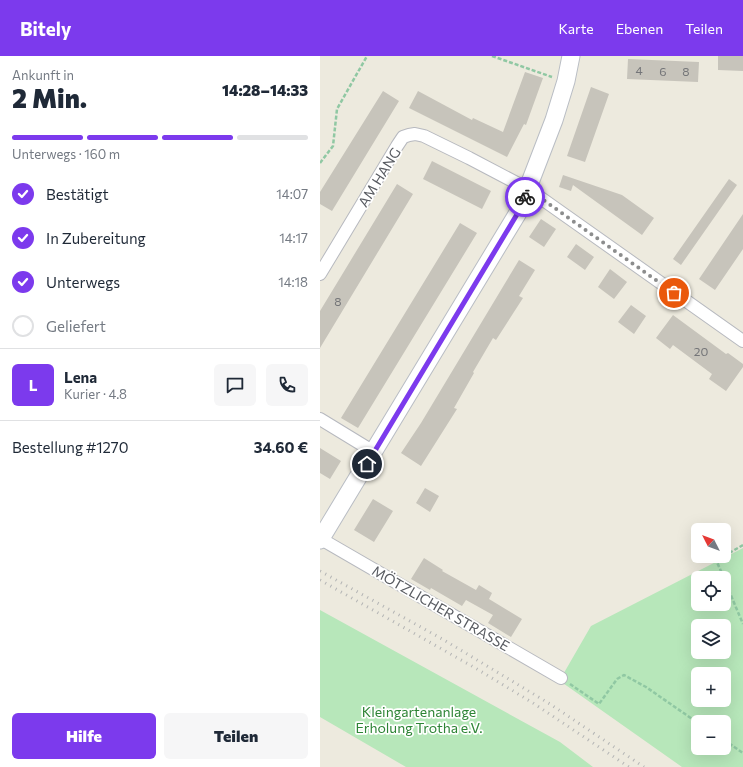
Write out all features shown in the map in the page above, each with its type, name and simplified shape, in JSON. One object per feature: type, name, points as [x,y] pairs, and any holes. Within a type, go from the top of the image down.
[{"type":"street","name":"MÖTZLICHER STRASSE","points":[[561,678],[321,540],[519,211],[554,120],[566,81],[571,56]]},
{"type":"street","name":"AM HANG","points":[[320,274],[403,138],[415,134],[424,136],[528,189],[743,342]]},
{"type":"street","points":[[320,419],[374,452]]},
{"type":"path","points":[[320,163],[333,146],[336,109],[367,56]]},
{"type":"path","points":[[492,56],[566,81]]},
{"type":"path","points":[[731,552],[743,545]]},
{"type":"path","points":[[731,595],[743,624]]},
{"type":"path","points":[[561,678],[599,704],[617,679],[624,675],[646,687],[691,718]]},
{"type":"path","points":[[731,745],[743,753]]},
{"type":"green space","points":[[743,548],[743,767],[682,767],[560,681],[591,626],[691,575],[691,611],[731,611],[731,571],[698,571],[714,563],[731,563],[731,554]]},
{"type":"green space","name":"Kleingartenanlage Erholung Trotha e.V.","points":[[320,610],[560,742],[593,767],[406,767],[320,717]]},
{"type":"building","points":[[718,56],[743,56],[743,71],[718,70]]},
{"type":"building","points":[[628,59],[699,62],[698,82],[627,79]]},
{"type":"building","points":[[525,72],[543,78],[526,125],[524,124],[507,157],[409,108],[418,91],[472,120],[473,118],[503,132]]},
{"type":"building","points":[[591,87],[609,94],[585,162],[567,156]]},
{"type":"building","points":[[383,91],[399,101],[332,211],[320,204],[320,192]]},
{"type":"building","points":[[432,161],[491,191],[482,209],[423,179]]},
{"type":"building","points":[[563,175],[622,195],[654,218],[642,235],[573,185],[571,191],[559,187]]},
{"type":"building","points":[[729,179],[737,185],[681,265],[673,259]]},
{"type":"building","points":[[397,184],[413,194],[320,348],[320,311]]},
{"type":"building","points":[[743,214],[743,249],[715,290],[699,279]]},
{"type":"building","points":[[541,219],[556,229],[544,247],[529,237]]},
{"type":"building","points":[[460,223],[477,233],[358,428],[341,418]]},
{"type":"building","points":[[576,244],[594,257],[585,270],[567,257]]},
{"type":"building","points":[[519,260],[535,270],[519,296],[523,298],[496,340],[493,338],[454,408],[457,409],[421,466],[401,453],[421,423]]},
{"type":"building","points":[[610,269],[627,282],[614,299],[598,287]]},
{"type":"building","points":[[631,305],[646,316],[634,334],[618,322]]},
{"type":"building","points":[[673,315],[726,354],[728,353],[743,364],[743,367],[726,391],[709,379],[712,374],[673,345],[670,349],[656,338]]},
{"type":"building","points":[[320,448],[341,461],[330,479],[320,473]]},
{"type":"building","points":[[425,488],[439,496],[430,512],[416,503]]},
{"type":"building","points":[[373,499],[393,511],[374,542],[354,530]]},
{"type":"building","points":[[424,558],[443,570],[442,571],[476,590],[479,585],[492,593],[489,599],[522,619],[511,637],[488,623],[493,615],[466,600],[462,606],[431,588],[430,590],[411,579]]},
{"type":"railway","points":[[320,571],[444,640],[550,704],[644,767]]},
{"type":"railway","points":[[320,580],[477,669],[533,703],[629,767]]},
{"type":"way so far","points":[[525,197],[528,189],[674,293]]},
{"type":"route","points":[[367,464],[519,211],[525,197]]}]
